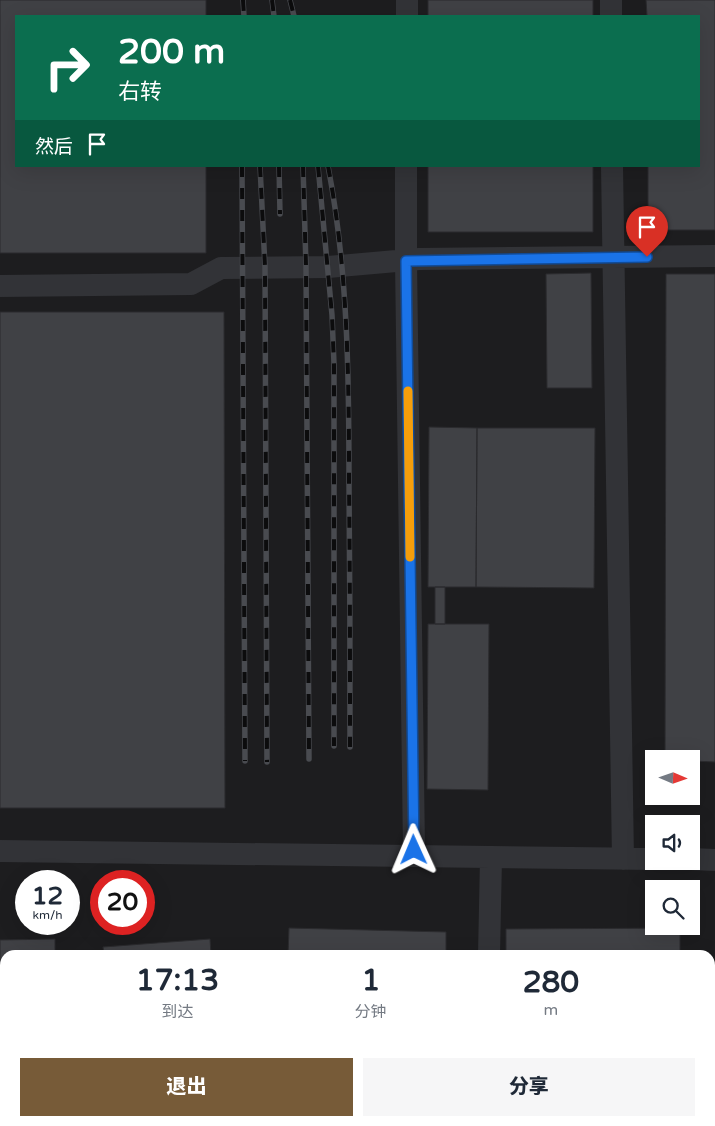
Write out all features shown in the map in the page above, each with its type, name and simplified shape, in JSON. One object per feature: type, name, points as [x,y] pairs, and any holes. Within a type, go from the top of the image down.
[{"type":"lane","points":[[407,0],[407,15]]},
{"type":"lane","points":[[611,0],[611,15]]},
{"type":"lane","points":[[406,167],[414,850]]},
{"type":"lane","points":[[612,167],[623,859]]},
{"type":"lane","points":[[0,286],[191,284],[221,268],[328,267],[406,261],[715,256]]},
{"type":"lane","points":[[0,851],[645,859]]},
{"type":"lane","points":[[489,950],[491,858]]},
{"type":"lane","points":[[700,859],[715,860]]},
{"type":"shaded area","points":[[0,0],[715,0],[715,950],[0,950]]},
{"type":"building","points":[[0,0],[206,0],[206,15],[15,15],[15,167],[206,167],[206,253],[0,253]]},
{"type":"building","points":[[428,0],[593,0],[593,15],[428,15]]},
{"type":"building","points":[[646,0],[715,0],[715,230],[648,230],[648,167],[700,167],[700,15],[647,15]]},
{"type":"building","points":[[428,167],[593,167],[593,232],[428,232]]},
{"type":"building","points":[[591,273],[592,388],[547,388],[546,274]]},
{"type":"building","points":[[666,274],[715,274],[715,762],[700,761],[700,750],[665,750]]},
{"type":"building","points":[[0,312],[224,312],[225,808],[0,808]]},
{"type":"building","points":[[429,427],[477,428],[476,587],[428,587]]},
{"type":"building","points":[[477,428],[595,428],[594,588],[476,587]]},
{"type":"building","points":[[435,587],[445,587],[445,624],[435,624]]},
{"type":"building","points":[[428,624],[489,624],[488,790],[427,789]]},
{"type":"building","points":[[289,928],[446,932],[446,950],[288,950]]},
{"type":"building","points":[[645,928],[645,935],[680,935],[680,950],[506,950],[506,929]]},
{"type":"building","points":[[55,939],[55,950],[0,950],[0,940]]},
{"type":"building","points":[[210,939],[211,950],[103,950],[103,947]]},
{"type":"railway","points":[[243,0],[244,15]]},
{"type":"railway","points":[[272,0],[274,15]]},
{"type":"railway","points":[[290,0],[294,15]]},
{"type":"railway","points":[[242,167],[245,761]]},
{"type":"railway","points":[[260,167],[265,267],[267,762]]},
{"type":"railway","points":[[279,167],[280,214]]},
{"type":"railway","points":[[303,167],[306,266],[309,759]]},
{"type":"railway","points":[[318,167],[332,315],[334,364],[334,746]]},
{"type":"railway","points":[[328,167],[340,244],[348,363],[350,747]]},
{"type":"slow traffic","points":[[408,391],[410,557]]},
{"type":"route","points":[[414,850],[406,261],[419,259],[647,257]]}]
